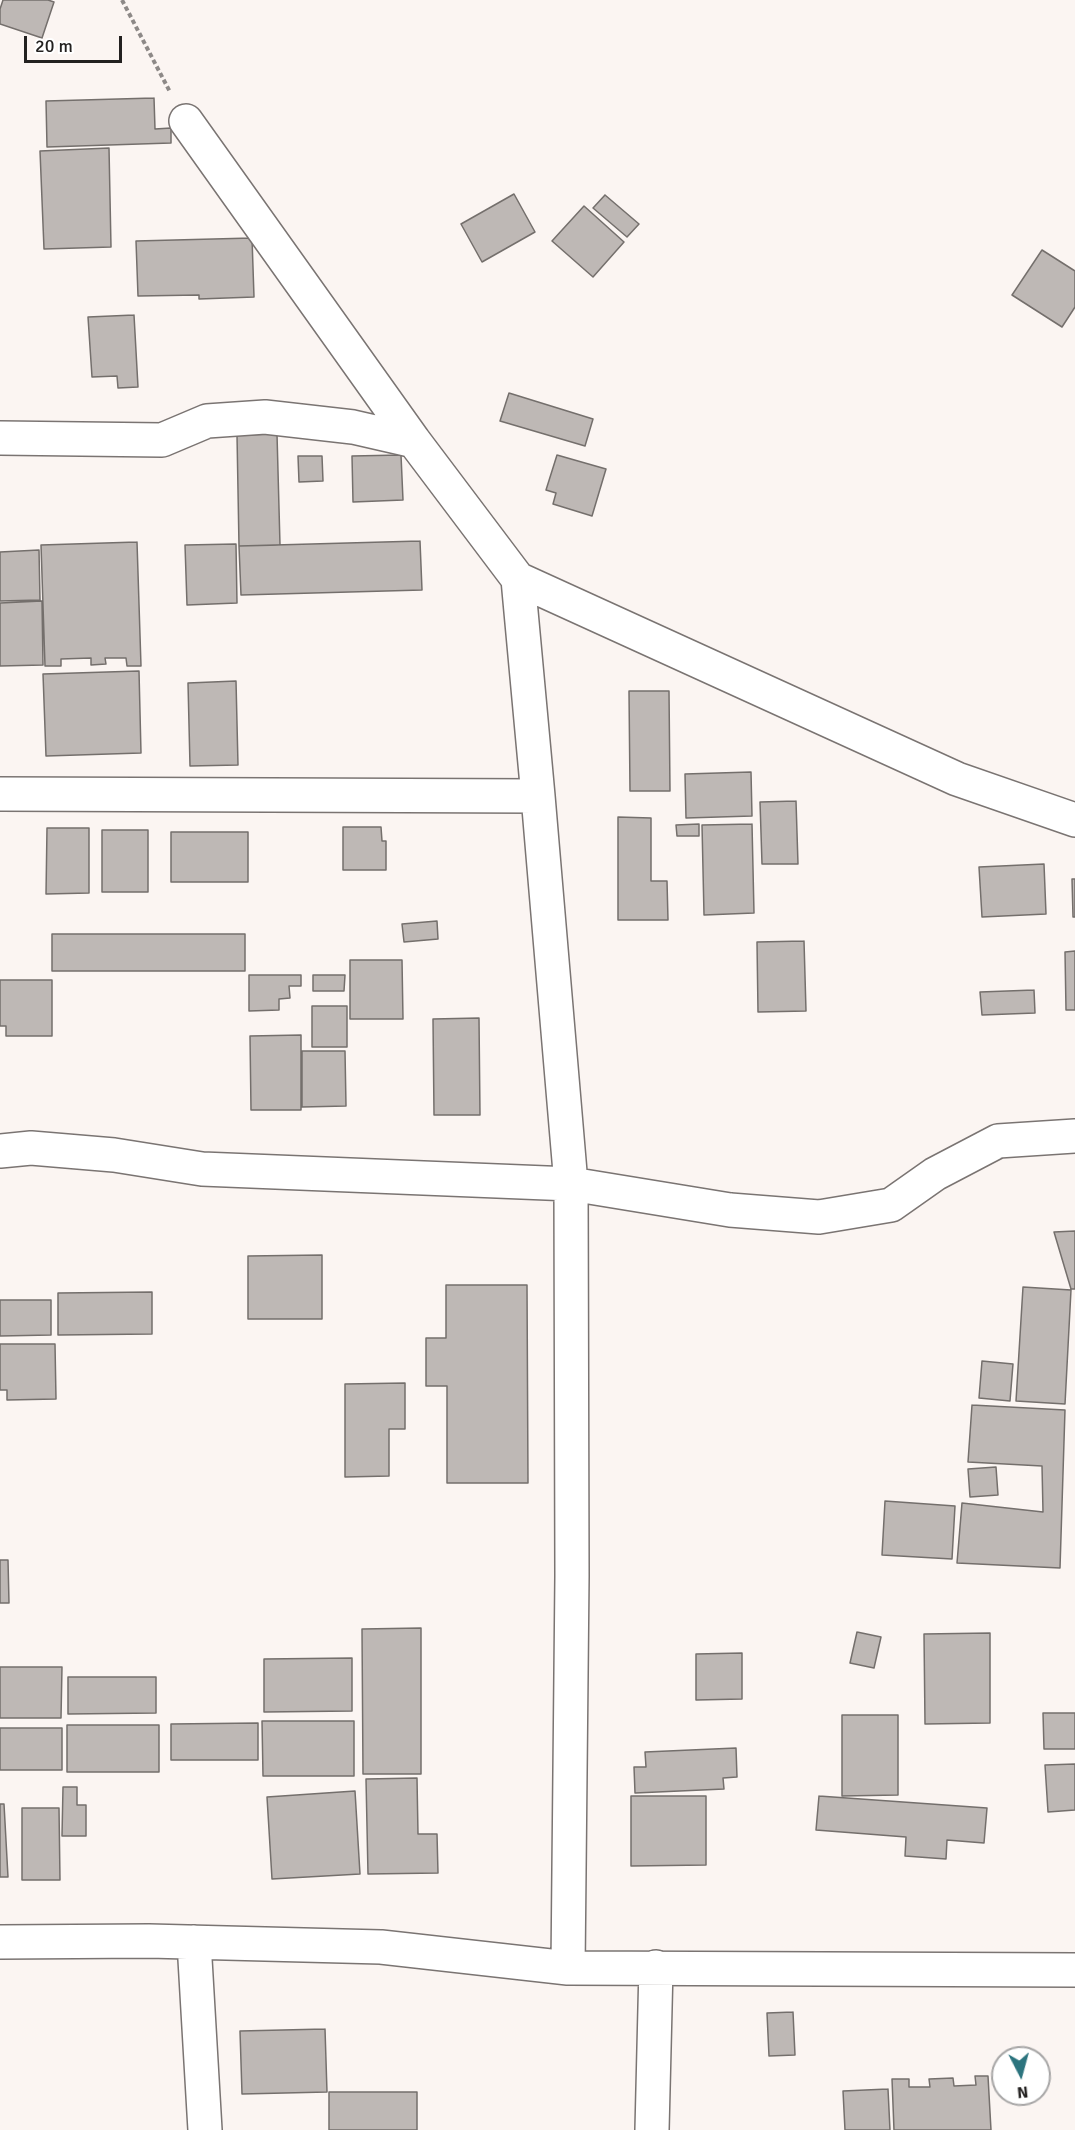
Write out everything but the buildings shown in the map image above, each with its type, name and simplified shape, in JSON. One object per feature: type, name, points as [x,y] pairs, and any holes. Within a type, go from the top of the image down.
[{"type":"street","points":[[186,121],[414,441],[518,579],[957,779],[1075,820]]},
{"type":"street","points":[[0,438],[162,440],[207,421],[265,417],[353,427],[414,441]]},
{"type":"street","points":[[518,579],[571,1184],[572,1576],[568,1968]]},
{"type":"street","points":[[0,794],[538,796]]},
{"type":"street","points":[[0,1151],[30,1148],[114,1155],[202,1169],[571,1184],[730,1210],[819,1217],[891,1205],[935,1174],[998,1141],[1075,1136]]},
{"type":"street","points":[[0,1942],[194,1942],[381,1947],[568,1968],[1075,1970]]},
{"type":"street","points":[[194,1942],[205,2130]]},
{"type":"street","points":[[652,2130],[656,1967]]},
{"type":"path","points":[[122,0],[186,121]]}]
